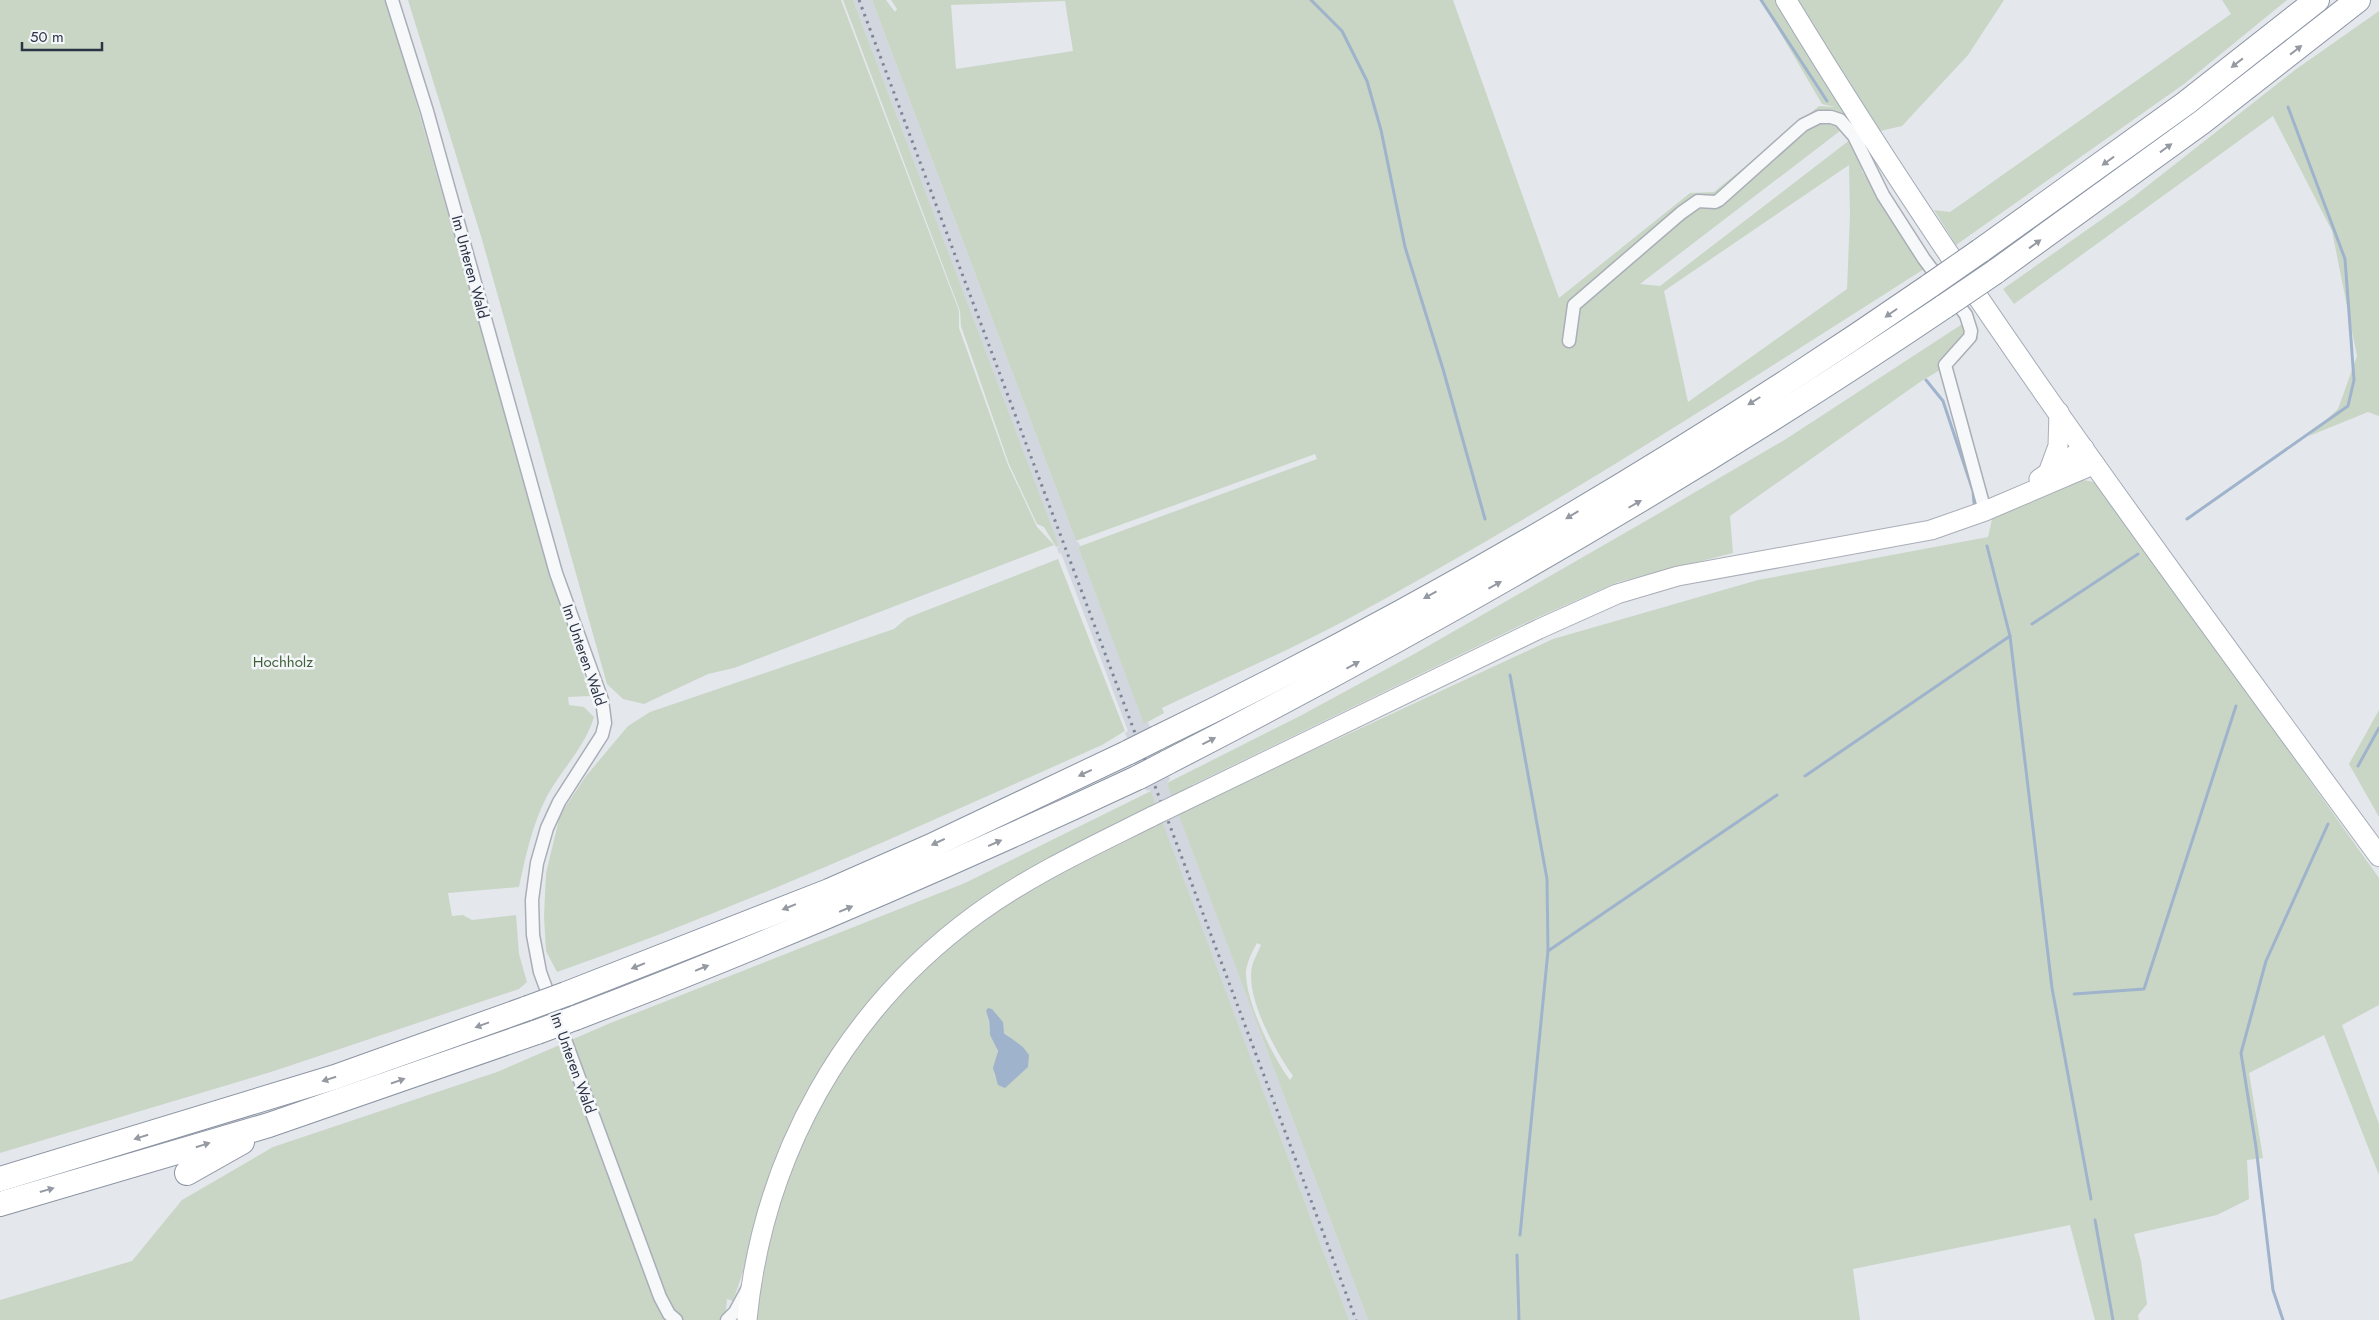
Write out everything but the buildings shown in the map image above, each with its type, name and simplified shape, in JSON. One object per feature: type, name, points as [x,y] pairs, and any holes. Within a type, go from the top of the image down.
[{"type":"highway","points":[[0,1179],[326,1080],[566,994],[829,891],[929,847],[1129,752],[1291,671],[1572,515],[1801,372],[1980,251],[2186,103],[2317,0]]},
{"type":"highway","points":[[0,1204],[269,1125],[575,1018],[937,870],[1139,777],[1291,699],[1636,503],[1880,350],[1996,272],[2202,122],[2358,0]]},
{"type":"highway","points":[[187,1173],[224,1154],[269,1125]]},
{"type":"main road","points":[[1786,0],[1830,73],[1924,218],[2090,456],[2378,853]]},
{"type":"main road","points":[[2048,473],[2058,446],[2059,412]]},
{"type":"main road","points":[[2008,501],[2048,473],[2090,456]]},
{"type":"main road","points":[[747,1320],[751,1284],[775,1186],[796,1132],[824,1078],[877,1006],[908,972],[978,913],[1057,864],[1153,816],[1539,629],[1617,594],[1678,576],[1931,530],[2008,501],[2090,456]]},
{"type":"street","name":"Im Unteren Wald","points":[[392,0],[427,111],[556,573],[602,700],[605,723],[602,736],[560,802],[547,828],[537,863],[532,900],[535,954],[576,1074],[660,1297],[669,1314],[676,1320]]},
{"type":"street","points":[[1569,341],[1574,305],[1681,212],[1698,201],[1715,202],[1720,200],[1803,125],[1819,117],[1831,117],[1840,120],[1854,136],[1883,195],[1924,259],[1966,315],[1972,331],[1970,338],[1945,365],[1985,511]]},
{"type":"street","points":[[727,1320],[735,1312],[751,1284]]},
{"type":"shaded area","points":[[853,0],[872,0],[1076,541],[1079,543],[1080,546],[1078,547],[1144,723],[1148,722],[1170,779],[1167,783],[1368,1320],[1349,1320],[1150,790],[1147,791],[1145,788],[1125,733],[1128,731],[1061,553],[1059,554],[1057,548],[1059,547]]},
{"type":"green space","name":"Hochholz","points":[[0,0],[387,0],[506,417],[590,696],[568,697],[569,705],[584,707],[594,717],[585,738],[547,796],[537,818],[519,887],[448,893],[452,916],[463,915],[472,920],[516,915],[519,954],[527,982],[519,989],[271,1072],[0,1153]]},
{"type":"green space","points":[[408,0],[841,0],[959,311],[959,328],[1008,465],[1037,527],[1054,545],[734,668],[708,674],[644,704],[623,699],[607,684],[481,236]]},
{"type":"green space","points":[[843,0],[853,0],[1059,546],[1056,547],[1044,527],[1037,524],[1009,464],[961,326],[960,311]]},
{"type":"green space","points":[[872,0],[886,0],[895,12],[897,9],[891,0],[1453,0],[1559,298],[1690,193],[1714,192],[1819,106],[1835,107],[1822,104],[1761,0],[1776,0],[1841,107],[1853,121],[1640,284],[1660,286],[1851,139],[1862,159],[1862,171],[1924,269],[1638,450],[1493,537],[1323,632],[1162,708],[1164,713],[1144,724],[1078,547],[1317,459],[1315,454],[1076,541]],"holes":[[[1065,1],[1073,51],[956,69],[951,5]],[[1849,165],[1850,215],[1847,289],[1688,402],[1664,291]]]},
{"type":"green space","points":[[1798,0],[2004,0],[1968,55],[1902,126],[1876,132]]},
{"type":"green space","points":[[2222,0],[2287,0],[2184,84],[1956,245],[1934,210],[1950,212],[2231,14]]},
{"type":"green space","points":[[2379,11],[2379,416],[2368,412],[2309,436],[2338,409],[2357,356],[2332,231],[2273,116],[2014,304],[2003,289],[2132,198],[2295,70]]},
{"type":"green space","points":[[1973,317],[1978,339],[1950,364],[1920,382],[1730,516],[1733,553],[1618,582],[1536,618],[1192,785],[1193,787],[1172,798],[1167,783],[1300,716],[1416,653],[1656,515],[1786,439]]},
{"type":"green space","points":[[2078,479],[2094,482],[2107,496],[2379,878],[2379,1005],[2342,1025],[2379,1124],[2379,1175],[2324,1035],[2249,1073],[2263,1158],[2247,1160],[2249,1199],[2217,1215],[2134,1234],[2141,1261],[2147,1304],[2138,1315],[2139,1320],[2095,1320],[2070,1225],[1853,1269],[1860,1320],[1368,1320],[1178,813],[1553,639],[1758,580],[1988,537],[1993,515]],"holes":[[[1257,943],[1261,945],[1254,959],[1251,974],[1255,1000],[1265,1028],[1293,1076],[1290,1080],[1268,1044],[1250,998],[1246,972]]]},
{"type":"green space","points":[[1058,559],[1125,731],[1102,745],[764,893],[557,972],[546,951],[544,916],[546,873],[560,815],[586,776],[628,726],[650,712],[894,629],[907,618]]},
{"type":"green space","points":[[2379,710],[2379,817],[2349,764]]},
{"type":"green space","points":[[1151,791],[1156,806],[1014,884],[844,1038],[748,1257],[733,1301],[727,1299],[725,1320],[0,1320],[0,1300],[132,1261],[182,1200],[273,1147],[497,1072],[608,1024],[965,883]]},
{"type":"green space","points":[[1162,821],[1349,1320],[754,1320],[756,1290],[781,1184],[830,1081],[882,1009],[946,946],[1020,894],[1142,829]],"holes":[[[989,1020],[1011,1038],[995,1078],[998,1051],[991,1036]]]},
{"type":"water","points":[[988,1008],[992,1009],[1003,1022],[1004,1033],[1023,1047],[1029,1055],[1028,1067],[1005,1088],[998,1085],[993,1068],[998,1051],[990,1035],[986,1011]]},
{"type":"waterway","points":[[1311,0],[1342,31],[1367,81],[1381,130],[1405,247],[1443,369],[1485,519]]},
{"type":"waterway","points":[[1761,0],[1827,101]]},
{"type":"waterway","points":[[2187,519],[2348,406],[2354,380],[2345,259],[2288,107]]},
{"type":"waterway","points":[[1926,380],[1943,401],[1973,491],[1974,503]]},
{"type":"waterway","points":[[1987,546],[2010,636],[2052,988],[2091,1199]]},
{"type":"waterway","points":[[2032,624],[2138,554]]},
{"type":"waterway","points":[[1805,776],[2010,636]]},
{"type":"waterway","points":[[1510,675],[1547,879],[1548,951],[1520,1235]]},
{"type":"waterway","points":[[2074,994],[2144,989],[2236,706]]},
{"type":"waterway","points":[[2358,766],[2379,728]]},
{"type":"waterway","points":[[1548,951],[1777,795]]},
{"type":"waterway","points":[[2283,1320],[2273,1290],[2256,1147],[2241,1053],[2266,961],[2328,824]]},
{"type":"waterway","points":[[2095,1220],[2113,1320]]},
{"type":"waterway","points":[[1517,1255],[1519,1320]]},
{"type":"railway","points":[[859,0],[1356,1320]]}]
